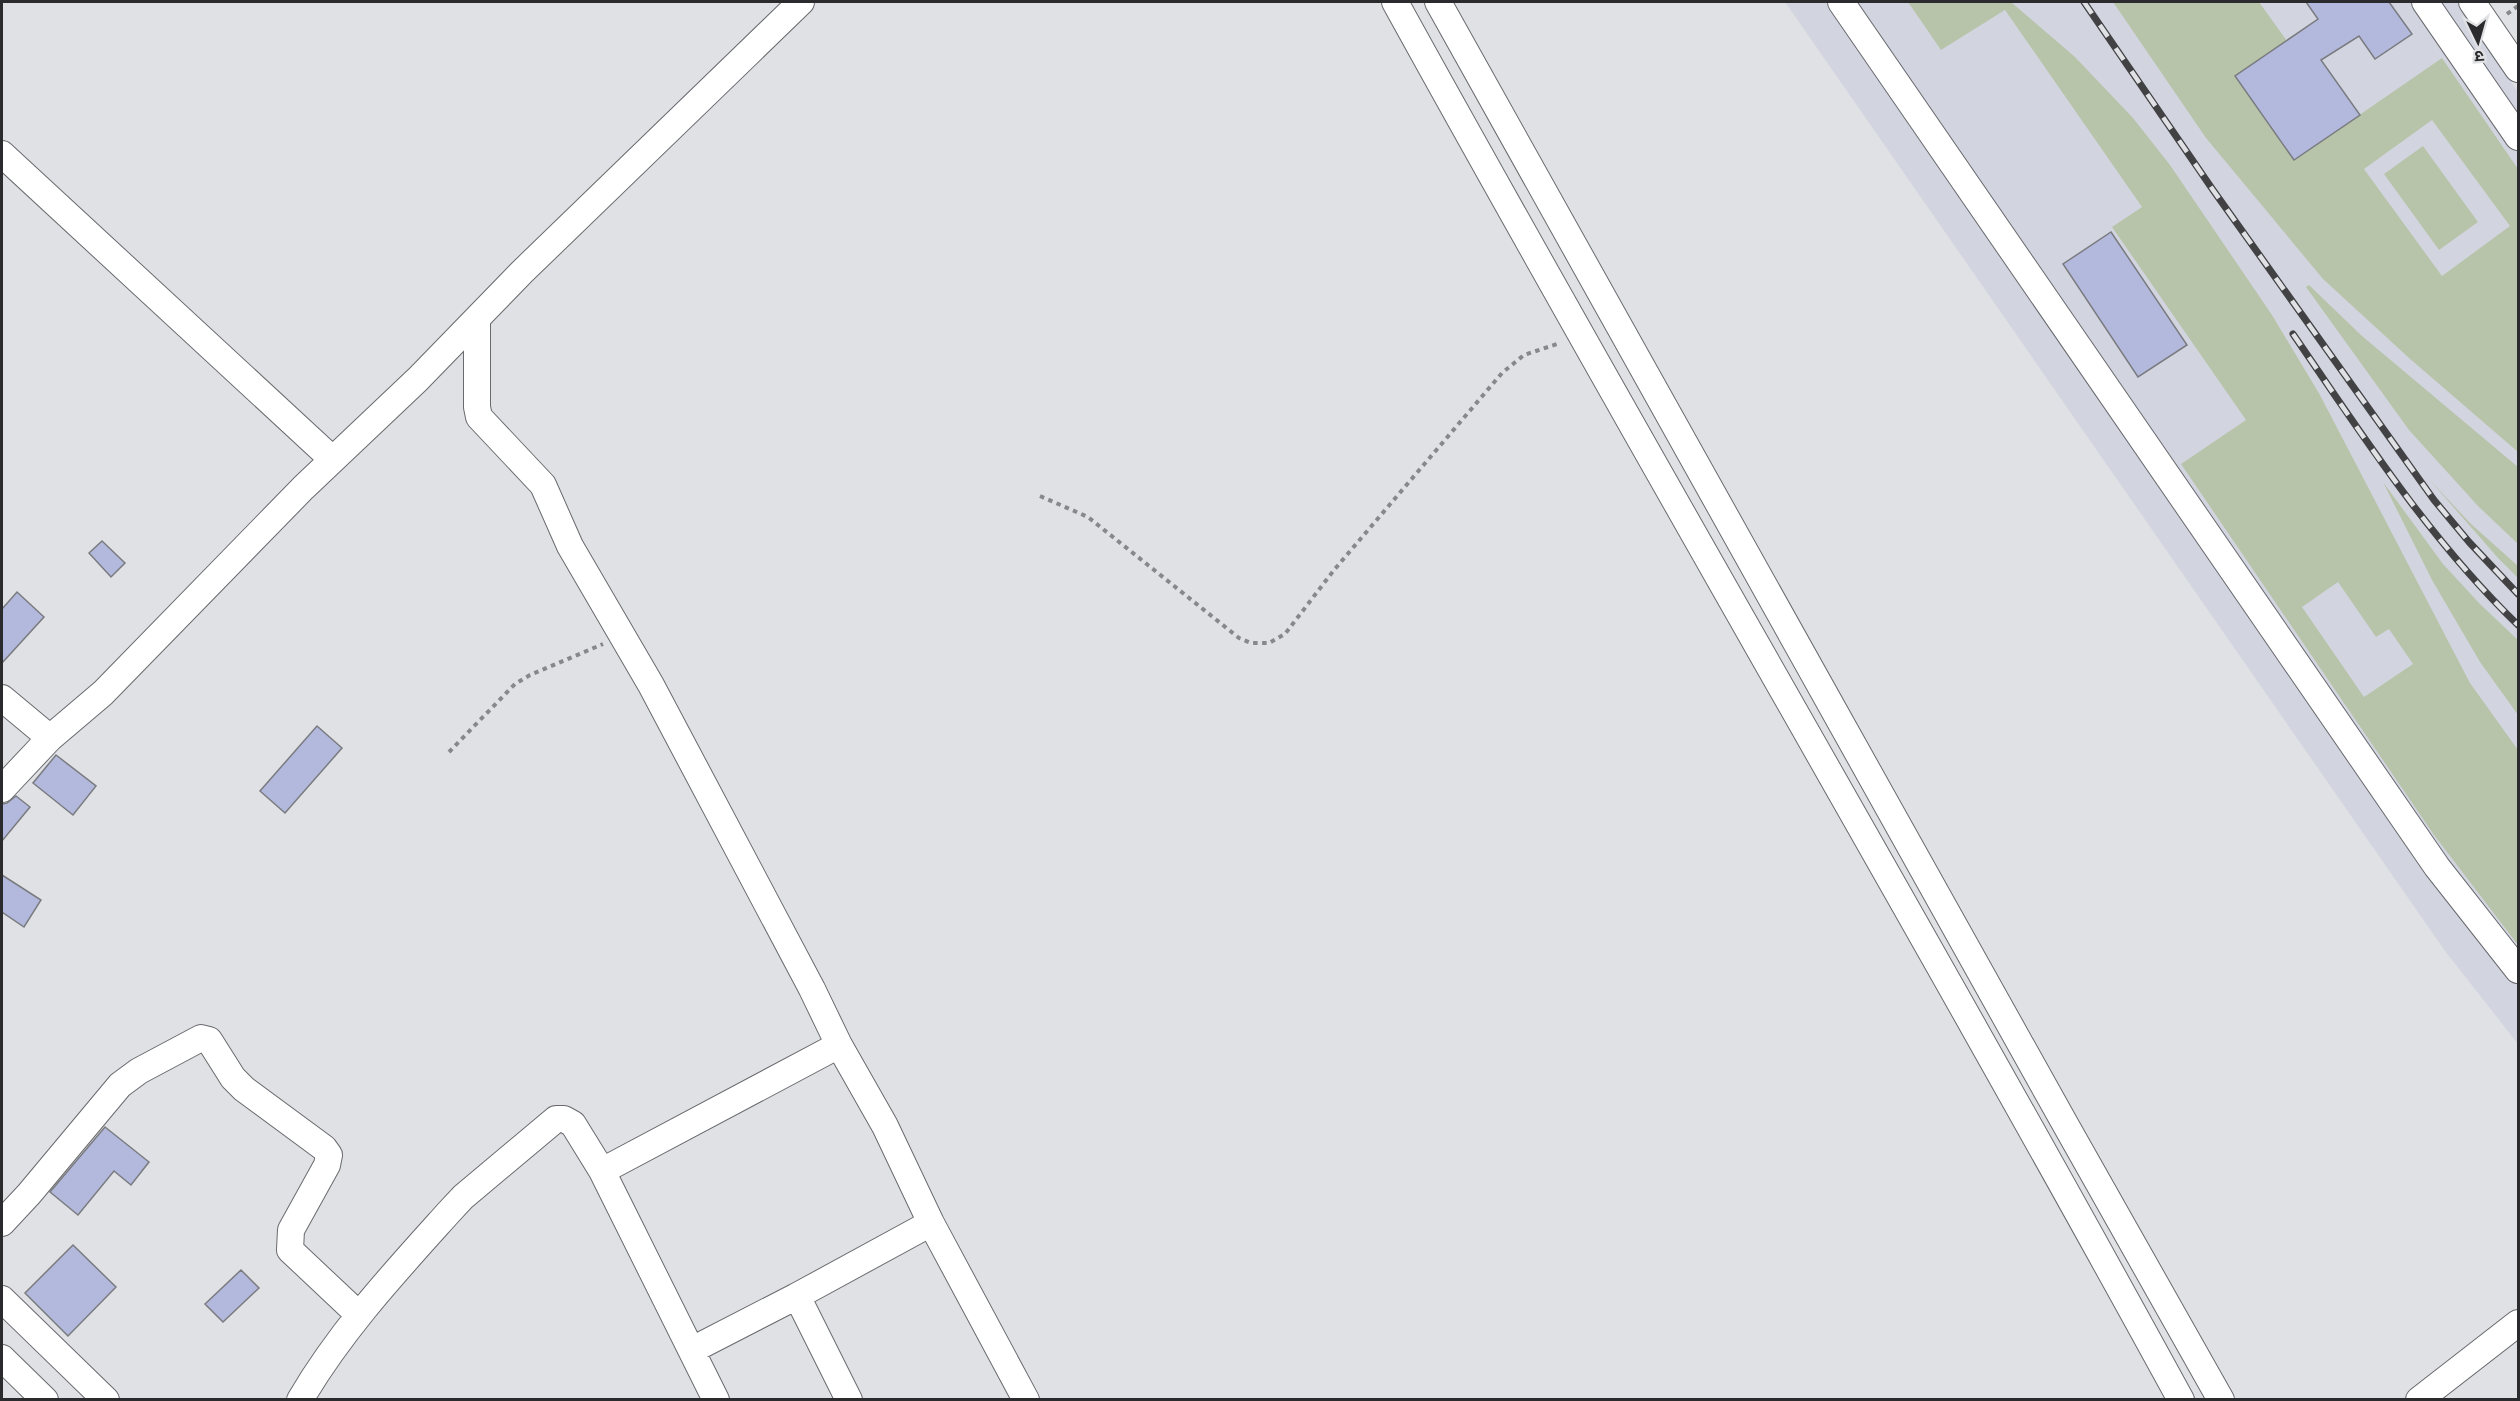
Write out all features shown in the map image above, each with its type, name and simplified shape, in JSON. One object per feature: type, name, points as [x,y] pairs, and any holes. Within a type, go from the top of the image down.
[{"type":"street","points":[[2,789],[50,738],[103,693],[332,459],[418,380],[573,222],[801,2]]},
{"type":"street","points":[[1395,2],[1581,335],[2031,1127],[2181,1400]]},
{"type":"street","points":[[1438,2],[2221,1400]]},
{"type":"street","points":[[1841,2],[2437,867],[2518,970]]},
{"type":"street","points":[[2425,2],[2518,137]]},
{"type":"street","points":[[2472,2],[2518,69]]},
{"type":"street","points":[[2,154],[332,459]]},
{"type":"street","points":[[477,319],[479,417],[543,485],[570,546],[623,636],[812,989],[839,1045],[885,1126],[931,1222],[1026,1400]]},
{"type":"street","points":[[2,698],[50,738]]},
{"type":"street","points":[[2,1223],[120,1085],[139,1071],[201,1038],[209,1040],[233,1078],[244,1089],[324,1148],[328,1155],[327,1165],[291,1230],[290,1250],[358,1314]]},
{"type":"street","points":[[602,1171],[839,1045]]},
{"type":"street","points":[[300,1400],[327,1355],[358,1314],[463,1197],[556,1119],[564,1119],[573,1124],[602,1171],[716,1400]]},
{"type":"street","points":[[692,1350],[797,1296],[931,1222]]},
{"type":"street","points":[[797,1296],[849,1400]]},
{"type":"street","points":[[2,1299],[106,1400]]},
{"type":"street","points":[[2419,1400],[2518,1323]]},
{"type":"street","points":[[2,1358],[45,1400]]},
{"type":"path","points":[[1040,496],[1088,517],[1239,638],[1251,643],[1269,643],[1285,634],[1334,570],[1502,373],[1524,355],[1581,335]]},
{"type":"path","points":[[449,752],[515,684],[530,675],[623,636]]},
{"type":"shaded area","points":[[1785,2],[2457,2],[2518,92],[2518,1044],[2445,951]]},
{"type":"green space","points":[[1908,2],[2011,2],[2075,57],[2133,118],[2170,165],[2272,315],[2320,395],[2470,683],[2518,750],[2518,945],[2434,835],[2181,464],[2246,420],[2112,227],[2142,207],[2005,10],[1941,50]],"holes":[[[2338,582],[2376,637],[2389,629],[2413,664],[2364,697],[2302,607]]]},
{"type":"green space","points":[[2113,2],[2259,2],[2287,41],[2236,77],[2294,160],[2442,58],[2518,169],[2518,452],[2409,358],[2323,279],[2206,138]],"holes":[[[2432,120],[2510,226],[2442,276],[2364,169]]]},
{"type":"green space","points":[[2423,146],[2478,222],[2439,250],[2384,174]]},
{"type":"green space","points":[[2309,285],[2362,336],[2518,467],[2518,544],[2478,506],[2409,430],[2306,287]]},
{"type":"green space","points":[[2428,478],[2470,523],[2518,566],[2518,578],[2498,558]]},
{"type":"green space","points":[[2383,482],[2443,564],[2518,640],[2518,715],[2480,662],[2432,580]]},
{"type":"building","points":[[2306,2],[2389,2],[2412,34],[2375,59],[2359,36],[2321,60],[2360,115],[2294,160],[2235,76],[2318,19]]},
{"type":"building","points":[[2111,232],[2187,345],[2138,377],[2063,264]]},
{"type":"building","points":[[102,541],[125,563],[111,577],[89,553]]},
{"type":"building","points":[[17,592],[44,617],[2,663],[2,609]]},
{"type":"building","points":[[317,726],[342,748],[285,813],[260,791]]},
{"type":"building","points":[[56,755],[96,786],[73,815],[33,783]]},
{"type":"building","points":[[16,796],[30,807],[2,841],[2,804]]},
{"type":"building","points":[[2,875],[41,900],[24,927],[2,912]]},
{"type":"building","points":[[105,1127],[149,1162],[131,1185],[114,1171],[78,1215],[50,1192]]},
{"type":"building","points":[[73,1245],[116,1287],[68,1336],[25,1293]]},
{"type":"building","points":[[241,1270],[259,1288],[223,1322],[205,1304]]},
{"type":"railway","points":[[2084,2],[2213,190],[2434,500],[2469,542],[2518,594]]},
{"type":"railway","points":[[2293,334],[2398,486],[2455,558],[2518,625]]}]
